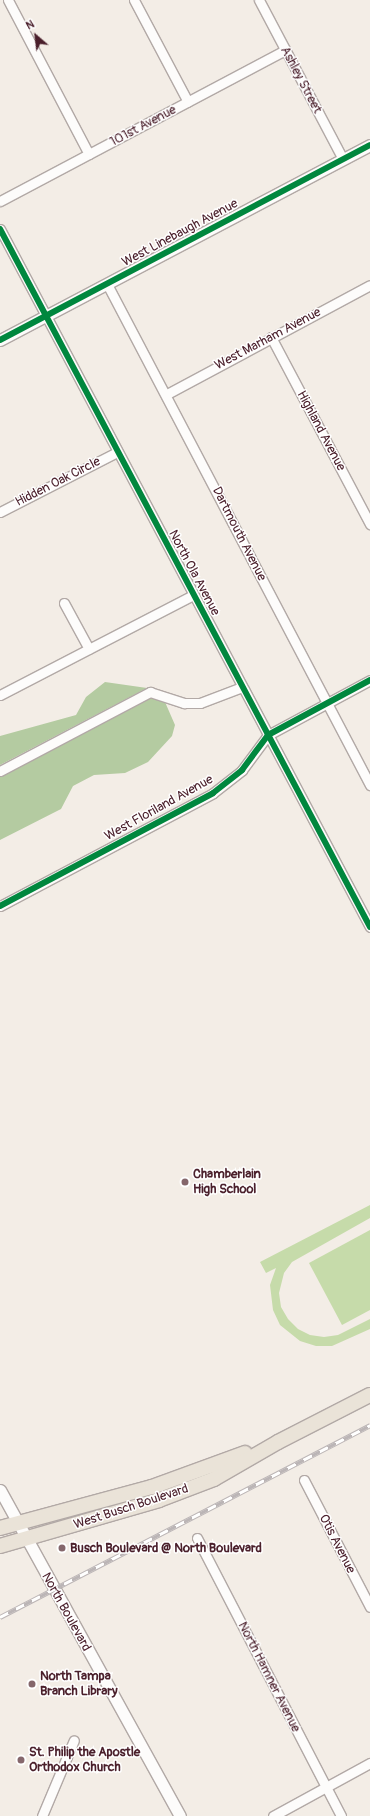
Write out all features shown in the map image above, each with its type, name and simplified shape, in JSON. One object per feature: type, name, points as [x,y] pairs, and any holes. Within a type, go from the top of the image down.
[{"type":"main road","name":"West Busch Boulevard","points":[[0,1546],[159,1500],[214,1479],[278,1442],[370,1395]]},
{"type":"main road","name":"West Busch Boulevard","points":[[0,1528],[152,1487],[278,1442]]},
{"type":"street","points":[[8,0],[89,154]]},
{"type":"street","points":[[134,0],[188,102]]},
{"type":"street","name":"Ashley Street","points":[[259,0],[343,159]]},
{"type":"street","name":"101st Avenue","points":[[0,201],[285,50]]},
{"type":"street","name":"West Linebaugh Avenue","points":[[0,340],[370,145]]},
{"type":"street","name":"North Ola Avenue","points":[[0,229],[370,927]]},
{"type":"street","name":"Dartmouth Avenue","points":[[107,284],[167,394],[370,785]]},
{"type":"street","name":"West Marham Avenue","points":[[167,394],[370,285]]},
{"type":"street","name":"Highland Avenue","points":[[272,337],[370,524]]},
{"type":"street","name":"Hidden Oak Circle","points":[[0,512],[117,452]]},
{"type":"street","points":[[0,695],[193,595]]},
{"type":"street","points":[[64,603],[89,649]]},
{"type":"street","name":"West Floriland Avenue","points":[[0,906],[213,793],[242,770],[268,735],[370,680]]},
{"type":"street","points":[[0,771],[150,692],[184,702],[200,703],[242,687]]},
{"type":"street","name":"Otis Avenue","points":[[304,1480],[370,1607]]},
{"type":"street","name":"North Boulevard","points":[[0,1490],[180,1816]]},
{"type":"street","name":"North Hamner Avenue","points":[[197,1538],[342,1816]]},
{"type":"street","points":[[42,1816],[74,1740]]},
{"type":"street","points":[[273,1816],[370,1763]]},
{"type":"green space","points":[[105,682],[147,688],[0,765],[0,736],[76,715],[86,697]]},
{"type":"green space","points":[[151,698],[165,702],[175,725],[172,736],[148,762],[125,773],[94,775],[73,786],[61,809],[0,840],[0,777]]},
{"type":"green space","points":[[370,1205],[370,1218],[292,1262],[284,1273],[279,1293],[281,1307],[288,1319],[298,1329],[310,1335],[324,1337],[338,1335],[370,1319],[370,1329],[332,1346],[316,1346],[300,1341],[280,1325],[273,1310],[270,1285],[276,1268],[266,1273],[260,1262]]},
{"type":"green space","points":[[370,1230],[370,1310],[342,1325],[309,1263]]},
{"type":"railway","points":[[0,1617],[370,1425]]},
{"type":"cycle path","points":[[0,340],[370,145]]},
{"type":"cycle path","points":[[0,229],[370,927]]},
{"type":"cycle path","points":[[0,906],[213,793],[242,770],[268,735],[370,680]]},
{"type":"place","name":"Chamberlain High School","points":[[185,1182]]},
{"type":"place","name":"Busch Boulevard @ North Boulevard","points":[[62,1548]]},
{"type":"place","name":"North Tampa Branch Library","points":[[32,1684]]},
{"type":"place","name":"St. Philip the Apostle Orthodox Church","points":[[21,1760]]}]
